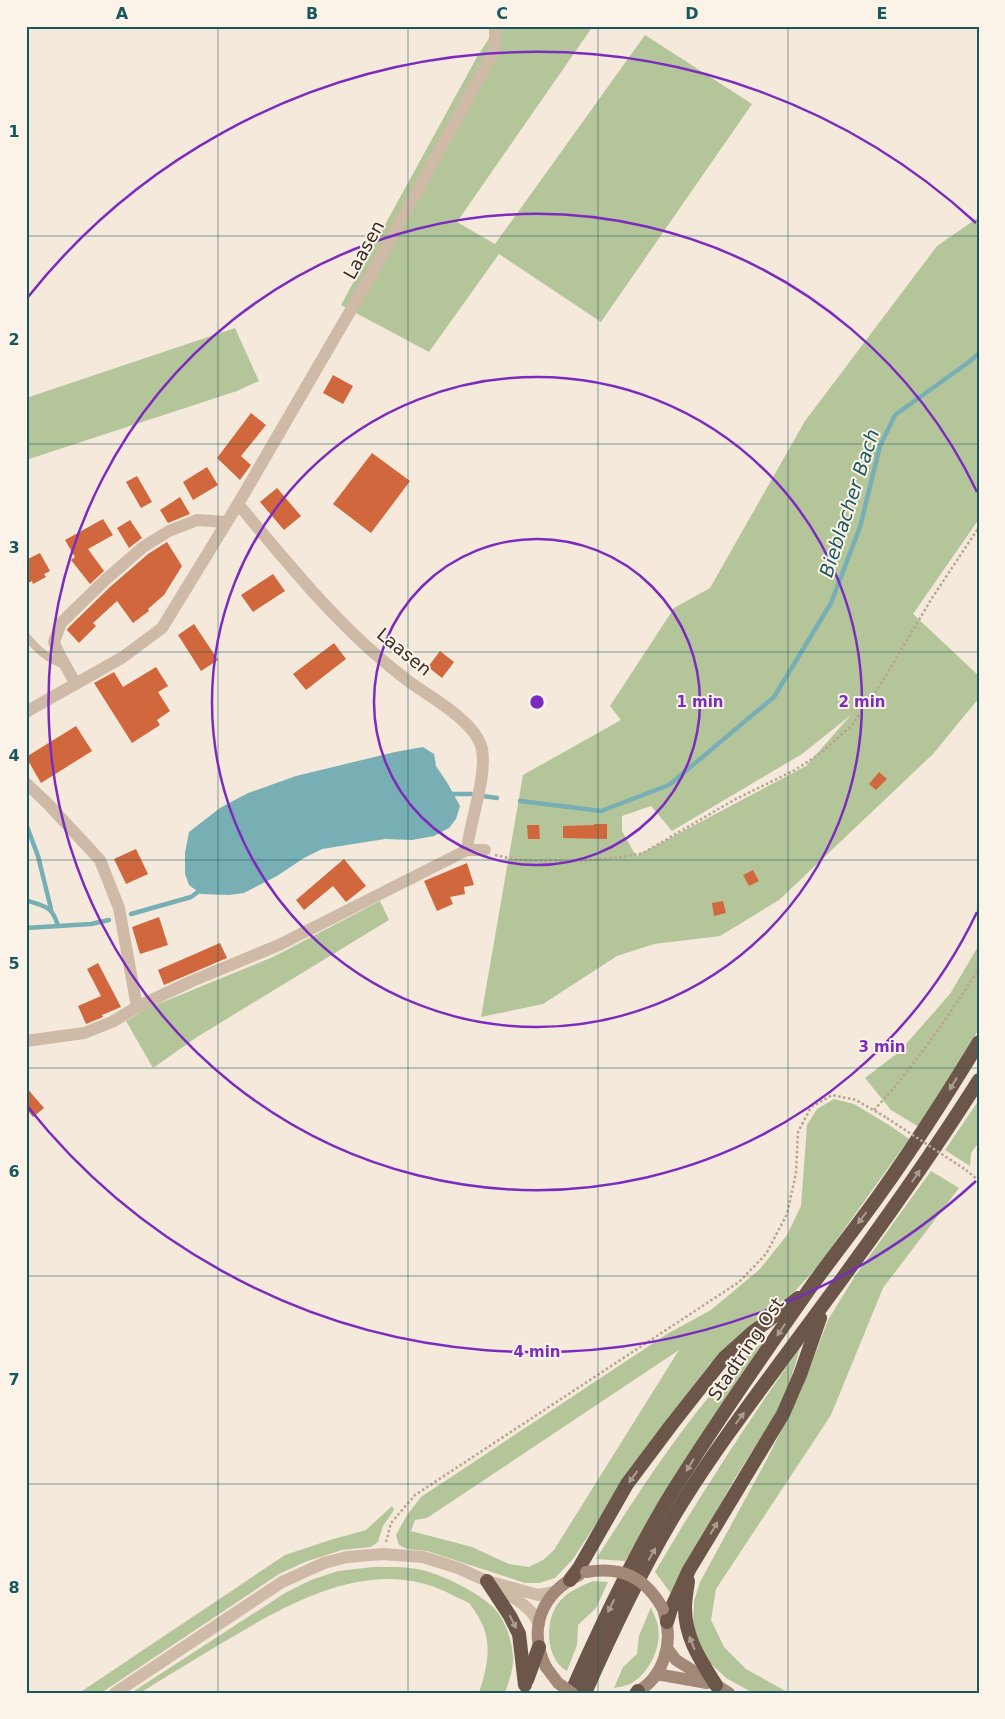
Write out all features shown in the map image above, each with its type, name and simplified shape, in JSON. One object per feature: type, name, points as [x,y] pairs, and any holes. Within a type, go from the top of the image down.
[{"type":"highway","name":"Stadtring Ost","points":[[572,1693],[597,1633],[634,1560],[703,1444],[809,1290],[881,1192],[934,1115],[979,1042]]},
{"type":"highway","name":"Stadtring Ost","points":[[586,1693],[609,1637],[646,1564],[682,1502],[717,1449],[910,1186],[979,1080]]},
{"type":"highway","points":[[570,1580],[579,1568],[627,1484],[724,1358],[752,1332],[809,1290]]},
{"type":"highway","points":[[665,1615],[671,1609],[689,1570],[783,1414],[800,1375],[826,1301]]},
{"type":"highway","points":[[689,1570],[685,1609],[689,1637],[697,1655],[716,1685]]},
{"type":"highway","points":[[487,1581],[510,1616],[519,1634],[524,1689]]},
{"type":"highway","points":[[524,1689],[539,1647]]},
{"type":"main road","points":[[572,1693],[558,1683],[546,1667],[542,1657],[539,1647],[539,1624],[544,1607],[555,1592],[570,1580],[586,1572],[610,1570],[632,1576],[649,1589],[665,1615],[668,1648],[663,1663],[656,1675],[637,1692]]},
{"type":"main road","points":[[668,1648],[676,1660],[729,1693]]},
{"type":"main road","points":[[656,1675],[716,1685]]},
{"type":"street","name":"Laasen","points":[[26,712],[123,657],[162,628],[238,504],[370,277],[495,49],[496,26]]},
{"type":"street","name":"Laasen","points":[[238,504],[298,576],[341,621],[374,652],[461,719],[476,736],[482,749],[482,764],[468,850]]},
{"type":"street","points":[[76,684],[54,642],[61,623],[104,581],[143,547],[169,531],[197,520],[226,522]]},
{"type":"street","points":[[28,788],[48,804],[100,860],[118,908],[137,1007]]},
{"type":"street","points":[[26,1041],[84,1033],[112,1022],[137,1007],[192,981],[279,945],[468,850],[485,850]]},
{"type":"street","points":[[115,1693],[282,1582],[324,1563],[347,1557],[383,1554],[423,1558],[458,1568],[487,1581],[538,1595],[555,1592]]},
{"type":"street","points":[[487,1581],[530,1609],[535,1614],[539,1624]]},
{"type":"lane","points":[[26,636],[43,654],[57,663],[65,665]]},
{"type":"path","points":[[485,850],[494,855],[536,861],[583,861],[622,858],[643,853],[734,800],[795,770],[822,753],[852,725],[882,682],[932,598],[979,527]]},
{"type":"path","points":[[874,1110],[893,1090],[946,1020],[979,969]]},
{"type":"path","points":[[383,1554],[391,1523],[416,1494],[722,1293],[738,1282],[766,1254],[787,1214],[796,1173],[798,1132],[811,1107],[832,1095],[856,1100],[887,1118],[979,1180]]},
{"type":"green space","points":[[497,26],[593,26],[457,222],[495,244],[645,35],[752,104],[601,322],[499,254],[429,352],[341,305],[477,57]]},
{"type":"green space","points":[[979,217],[979,519],[913,614],[979,676],[979,698],[933,754],[779,900],[720,936],[654,944],[617,956],[543,1004],[481,1017],[523,775],[621,720],[610,706],[674,608],[710,588],[805,421],[937,246]],"holes":[[[851,715],[806,766],[636,856],[622,831],[622,816],[651,806],[672,831],[802,754]]]},
{"type":"green space","points":[[235,328],[259,381],[237,391],[26,460],[26,398]]},
{"type":"green space","points":[[380,901],[389,920],[197,1037],[153,1068],[126,1021],[146,1009],[273,957]]},
{"type":"green space","points":[[979,945],[979,1029],[919,1127],[891,1110],[865,1078],[899,1052],[950,994]]},
{"type":"green space","points":[[834,1099],[854,1104],[909,1139],[817,1267],[796,1290],[758,1319],[710,1364],[639,1458],[573,1559],[555,1578],[539,1583],[525,1583],[427,1551],[407,1549],[399,1545],[396,1535],[407,1515],[421,1497],[667,1334],[711,1310],[760,1269],[787,1235],[801,1206],[807,1125],[817,1109]],"holes":[[[679,1350],[554,1550],[543,1560],[529,1567],[509,1564],[472,1547],[411,1531],[415,1520],[427,1518]]]},
{"type":"green space","points":[[979,1100],[979,1142],[971,1153],[970,1166],[945,1150]]},
{"type":"green space","points":[[931,1171],[959,1188],[883,1288],[831,1415],[716,1589],[711,1620],[724,1647],[746,1669],[789,1693],[753,1693],[726,1678],[709,1662],[698,1645],[693,1624],[694,1601],[700,1582],[766,1461],[801,1391],[828,1320],[855,1276]]},
{"type":"green space","points":[[773,1333],[651,1517],[625,1561],[596,1559],[643,1487],[693,1416],[730,1372]]},
{"type":"green space","points":[[800,1348],[785,1399],[734,1480],[672,1595],[655,1572],[725,1458]]},
{"type":"green space","points":[[392,1506],[394,1510],[383,1526],[378,1542],[371,1547],[342,1550],[305,1562],[279,1574],[101,1693],[79,1693],[285,1555],[366,1530]]},
{"type":"green space","points":[[373,1567],[410,1568],[430,1572],[469,1590],[493,1607],[502,1619],[512,1648],[512,1667],[505,1693],[479,1693],[488,1652],[482,1623],[470,1604],[427,1585],[397,1579],[367,1580],[309,1597],[253,1625],[140,1693],[131,1693],[285,1593],[311,1580],[338,1571]]},
{"type":"green space","points":[[593,1581],[608,1582],[596,1608],[578,1625],[577,1645],[567,1671],[554,1658],[549,1638],[551,1618],[560,1601],[567,1594]]},
{"type":"green space","points":[[651,1607],[659,1634],[653,1659],[643,1674],[637,1679],[630,1684],[614,1688],[623,1667],[637,1654],[639,1636]]},
{"type":"water","points":[[423,747],[434,754],[436,766],[460,806],[456,819],[449,828],[434,836],[412,840],[385,839],[322,849],[244,893],[229,895],[201,894],[189,885],[185,874],[185,853],[189,832],[220,808],[248,793],[296,776]]},
{"type":"building","points":[[333,375],[353,386],[343,404],[323,393]]},
{"type":"building","points":[[251,413],[266,425],[241,456],[251,465],[240,480],[217,458]]},
{"type":"building","points":[[372,453],[410,481],[371,533],[333,504]]},
{"type":"building","points":[[207,467],[218,485],[193,500],[183,482]]},
{"type":"building","points":[[137,476],[152,502],[141,508],[126,482]]},
{"type":"building","points":[[277,488],[301,516],[284,530],[260,502]]},
{"type":"building","points":[[180,497],[190,514],[168,523],[160,510]]},
{"type":"building","points":[[103,519],[113,535],[88,549],[104,571],[90,584],[71,560],[75,557],[65,540]]},
{"type":"building","points":[[130,520],[142,538],[129,548],[117,528]]},
{"type":"building","points":[[167,542],[182,566],[164,595],[148,609],[149,611],[133,623],[117,601],[93,623],[96,626],[79,643],[67,630],[68,628],[110,587],[148,554]]},
{"type":"building","points":[[40,553],[50,571],[44,574],[46,577],[33,584],[32,581],[26,584],[26,560]]},
{"type":"building","points":[[273,574],[285,591],[253,612],[241,595]]},
{"type":"building","points":[[194,624],[218,660],[201,671],[178,635]]},
{"type":"building","points":[[334,643],[346,659],[306,690],[293,674]]},
{"type":"building","points":[[440,651],[454,662],[442,678],[428,667]]},
{"type":"building","points":[[156,667],[168,686],[158,692],[170,711],[157,720],[160,725],[132,743],[94,683],[114,672],[123,687]]},
{"type":"building","points":[[76,726],[92,751],[41,783],[26,757]]},
{"type":"building","points":[[879,772],[887,779],[876,790],[869,784]]},
{"type":"building","points":[[607,824],[607,839],[563,838],[563,826]]},
{"type":"building","points":[[527,825],[539,825],[540,839],[528,839]]},
{"type":"building","points":[[136,849],[148,874],[126,884],[114,859]]},
{"type":"building","points":[[344,859],[366,886],[346,902],[333,886],[304,910],[296,900]]},
{"type":"building","points":[[467,863],[474,885],[464,887],[465,894],[450,897],[453,904],[437,911],[424,881]]},
{"type":"building","points":[[753,870],[759,881],[749,886],[743,875]]},
{"type":"building","points":[[723,901],[726,913],[714,916],[712,903]]},
{"type":"building","points":[[159,917],[168,945],[140,954],[132,927]]},
{"type":"building","points":[[220,943],[227,958],[164,985],[158,970]]},
{"type":"building","points":[[98,963],[121,1007],[86,1024],[78,1006],[101,996],[87,969]]},
{"type":"building","points":[[26,1087],[44,1108],[33,1117],[26,1108]]},
{"type":"waterway","name":"Bieblacher Bach","points":[[520,801],[601,811],[669,785],[774,697],[831,603],[860,527],[880,446],[895,415],[979,353]]},
{"type":"waterway","name":"Bieblacher Bach","points":[[450,794],[471,794]]},
{"type":"waterway","name":"Bieblacher Bach","points":[[483,796],[497,798]]},
{"type":"waterway","points":[[26,824],[38,856],[51,909]]},
{"type":"waterway","name":"Bieblacher Bach","points":[[131,914],[191,897],[202,889]]},
{"type":"waterway","points":[[26,900],[50,910],[58,926]]},
{"type":"waterway","name":"Bieblacher Bach","points":[[26,928],[91,924],[109,920]]}]
